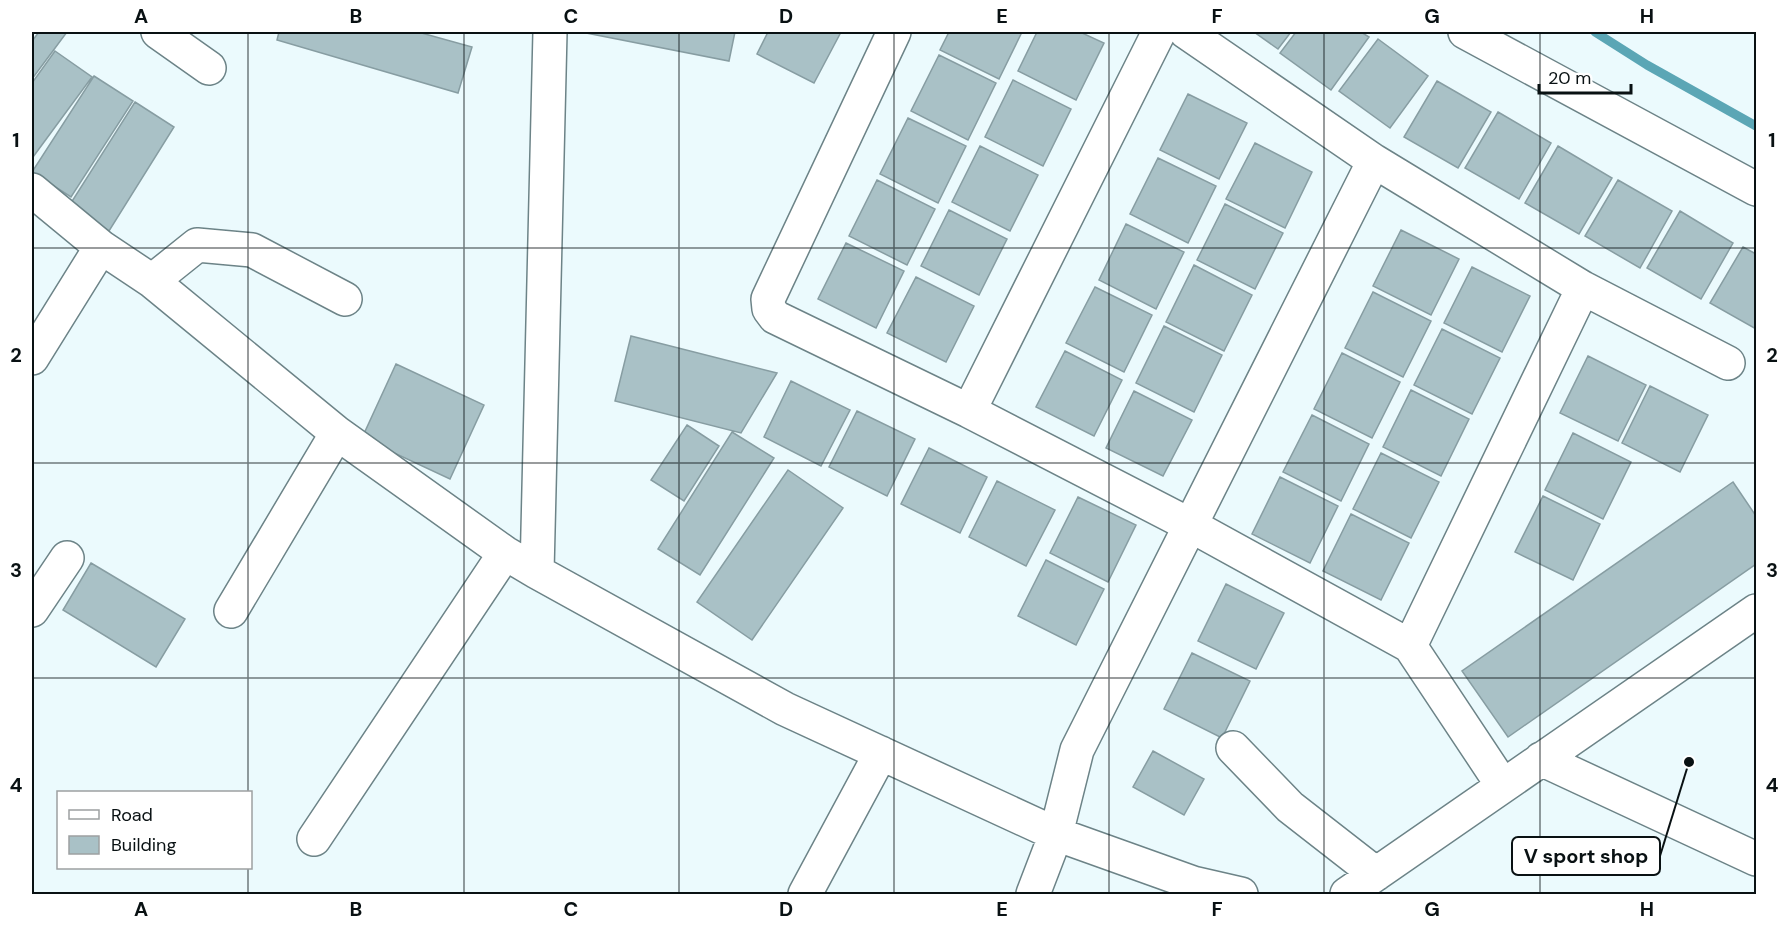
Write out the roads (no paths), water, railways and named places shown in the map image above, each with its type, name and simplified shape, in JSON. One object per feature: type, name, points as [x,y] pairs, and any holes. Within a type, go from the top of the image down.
[{"type":"street","points":[[158,32],[209,68]]},
{"type":"street","points":[[537,572],[550,32]]},
{"type":"street","points":[[894,32],[768,299],[768,309],[775,317],[969,411],[1191,525],[1410,646],[1503,786]]},
{"type":"street","points":[[969,411],[1159,32]]},
{"type":"street","points":[[1186,32],[1374,161],[1583,288],[1728,363]]},
{"type":"street","points":[[1465,32],[1756,189]]},
{"type":"street","points":[[1032,894],[1056,834],[1077,750],[1374,161]]},
{"type":"street","points":[[32,190],[101,247],[152,281],[337,434],[505,553],[537,572],[785,709],[1056,834],[1193,883],[1241,894]]},
{"type":"street","points":[[152,281],[197,245],[252,250],[345,299]]},
{"type":"street","points":[[32,358],[101,247]]},
{"type":"street","points":[[1410,646],[1583,288]]},
{"type":"street","points":[[231,610],[337,434]]},
{"type":"street","points":[[314,839],[505,553]]},
{"type":"street","points":[[32,610],[68,558]]},
{"type":"street","points":[[1347,894],[1756,611]]},
{"type":"street","points":[[1233,748],[1290,807],[1376,874]]},
{"type":"street","points":[[805,894],[881,753]]},
{"type":"street","points":[[1541,759],[1756,859]]},
{"type":"waterway","points":[[1595,32],[1647,65],[1756,126]]},
{"type":"place","name":"V sport shop","points":[[1689,762]]}]
